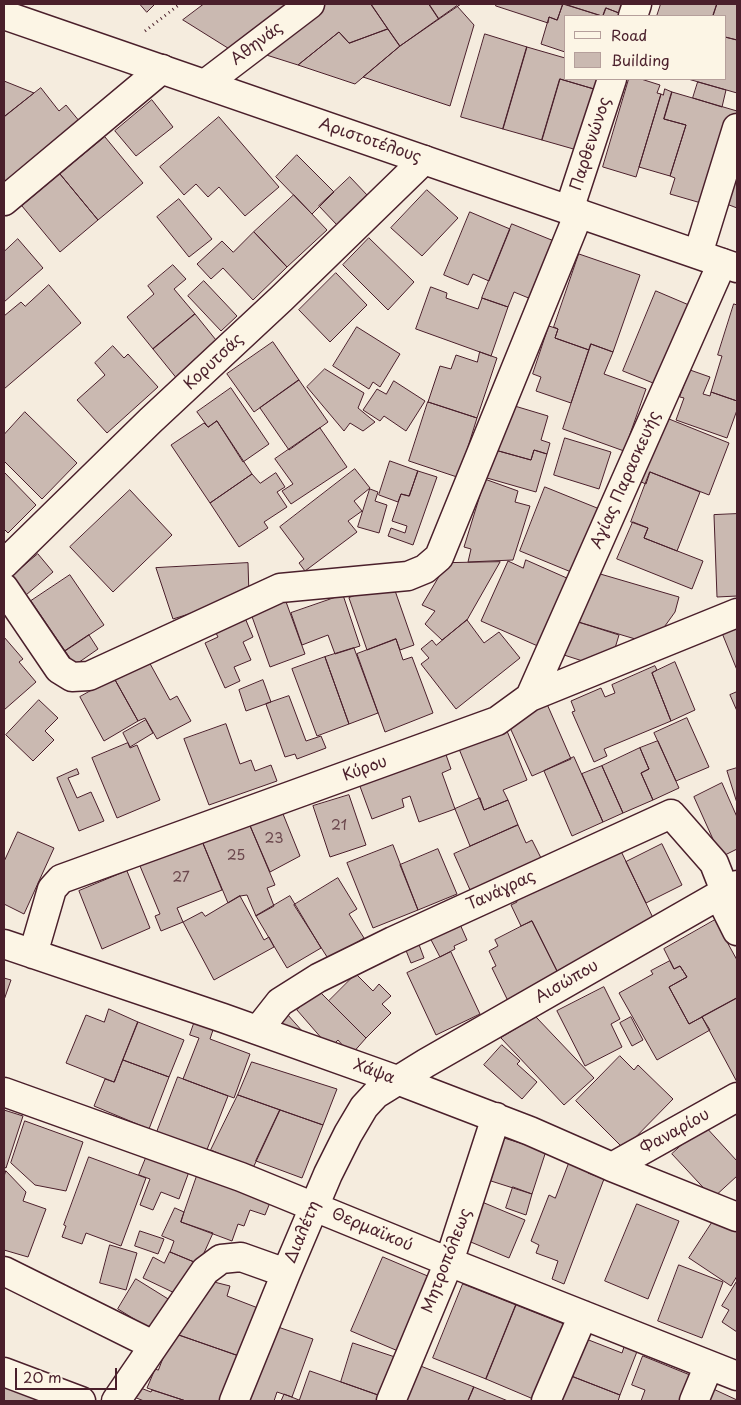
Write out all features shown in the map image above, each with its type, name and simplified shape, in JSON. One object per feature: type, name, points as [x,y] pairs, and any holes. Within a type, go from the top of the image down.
[{"type":"street","name":"Αθηνάς","points":[[205,84],[310,4]]},
{"type":"street","name":"Αριστοτέλους","points":[[4,15],[719,262]]},
{"type":"street","points":[[4,201],[162,69]]},
{"type":"street","name":"Παρθενώνος","points":[[4,588],[59,669],[72,677],[89,676],[280,588],[408,576],[426,569],[439,557],[574,212],[612,80]]},
{"type":"street","name":"Αγίας Παρασκευής","points":[[530,697],[719,262],[737,128]]},
{"type":"street","name":"Κορυτσάς","points":[[4,564],[150,421],[282,298],[424,160]]},
{"type":"street","name":"Κύρου","points":[[33,954],[52,889],[61,879],[497,721],[530,697],[737,613]]},
{"type":"street","name":"Τανάγρας","points":[[258,1030],[280,1002],[318,978],[393,940],[671,814],[714,863],[727,890],[737,931]]},
{"type":"street","name":"Αισώπου","points":[[397,1080],[727,890]]},
{"type":"street","name":"Χάψα","points":[[4,944],[258,1030],[397,1080],[496,1117],[612,1167],[737,1217]]},
{"type":"street","name":"Διαλέτη","points":[[234,1401],[315,1206],[356,1120],[376,1094],[397,1080]]},
{"type":"street","name":"Θερμαϊκού","points":[[4,1092],[241,1177],[737,1376]]},
{"type":"street","name":"Φαναρίου","points":[[612,1167],[737,1097]]},
{"type":"street","name":"Μητροπόλεως","points":[[391,1401],[449,1262],[496,1117]]},
{"type":"street","points":[[116,1401],[205,1271],[221,1259],[241,1257],[286,1273]]},
{"type":"street","points":[[4,1271],[153,1346]]},
{"type":"street","points":[[546,1401],[583,1315]]},
{"type":"street","points":[[694,1401],[709,1365]]},
{"type":"street","points":[[4,1372],[82,1401]]},
{"type":"path","points":[[116,53],[180,4]]},
{"type":"building","points":[[140,4],[155,4],[147,12]]},
{"type":"building","points":[[204,4],[293,4],[231,50],[183,20]]},
{"type":"building","points":[[317,4],[371,4],[388,29],[349,43],[339,32],[298,65],[260,53]]},
{"type":"building","points":[[371,4],[429,4],[439,19],[400,46]]},
{"type":"building","points":[[429,4],[461,4],[439,19]]},
{"type":"building","points":[[496,4],[563,4],[557,20],[549,17],[548,23],[496,6]]},
{"type":"building","points":[[563,4],[599,15],[564,15],[564,52],[541,44],[549,17],[557,20]]},
{"type":"building","points":[[565,4],[622,4],[619,13],[606,8],[603,15]]},
{"type":"building","points":[[661,4],[717,4],[713,15],[657,15]]},
{"type":"building","points":[[717,4],[737,4],[737,40],[726,37],[726,15],[713,15]]},
{"type":"building","points":[[457,6],[474,25],[450,106],[363,77],[400,46]]},
{"type":"building","points":[[606,8],[619,13],[618,15],[603,15]]},
{"type":"building","points":[[388,29],[400,46],[355,84],[298,65],[339,32],[349,43]]},
{"type":"building","points":[[485,34],[527,47],[503,129],[461,117]]},
{"type":"building","points":[[726,37],[737,40],[737,93],[692,80],[726,80]]},
{"type":"building","points":[[527,47],[564,58],[564,80],[597,80],[594,89],[560,79],[542,140],[503,129]]},
{"type":"building","points":[[560,79],[594,89],[577,150],[542,140]]},
{"type":"building","points":[[629,80],[644,80],[660,85],[657,93],[661,94],[636,177],[603,167]]},
{"type":"building","points":[[4,81],[34,93],[4,117]]},
{"type":"building","points":[[698,82],[726,90],[722,107],[693,98]]},
{"type":"building","points":[[41,88],[59,111],[66,105],[80,122],[4,182],[4,117]]},
{"type":"building","points":[[665,89],[672,92],[664,119],[686,125],[670,176],[639,167],[661,94],[663,95]]},
{"type":"building","points":[[672,92],[737,111],[708,205],[670,194],[675,178],[670,176],[686,125],[664,119]]},
{"type":"building","points":[[152,100],[173,127],[136,156],[115,131]]},
{"type":"building","points":[[219,117],[279,187],[245,216],[219,187],[208,197],[196,184],[184,195],[160,167]]},
{"type":"building","points":[[105,137],[143,183],[98,220],[60,174]]},
{"type":"building","points":[[297,155],[334,192],[312,214],[276,177]]},
{"type":"building","points":[[737,172],[737,208],[724,203]]},
{"type":"building","points":[[60,174],[98,220],[60,252],[22,206]]},
{"type":"building","points":[[350,177],[368,196],[337,225],[319,206]]},
{"type":"building","points":[[427,190],[458,218],[422,256],[391,228]]},
{"type":"building","points":[[294,195],[327,230],[287,267],[254,232]]},
{"type":"building","points":[[179,199],[212,239],[189,257],[157,217]]},
{"type":"building","points":[[470,212],[510,229],[489,281],[473,274],[468,285],[444,275]]},
{"type":"building","points":[[512,224],[554,241],[531,299],[514,292],[508,307],[482,298]]},
{"type":"building","points":[[254,232],[287,267],[253,300],[223,268],[211,279],[197,264],[222,241],[233,252]]},
{"type":"building","points":[[369,238],[414,282],[388,310],[343,265]]},
{"type":"building","points":[[18,239],[43,268],[4,302],[4,252]]},
{"type":"building","points":[[579,254],[640,275],[613,352],[591,344],[589,350],[555,338],[558,329],[554,327]]},
{"type":"building","points":[[173,265],[186,279],[174,289],[195,314],[153,349],[127,317],[154,294],[148,286]]},
{"type":"building","points":[[336,273],[367,305],[330,342],[299,310]]},
{"type":"building","points":[[204,281],[237,316],[221,331],[188,296]]},
{"type":"building","points":[[49,285],[81,323],[4,389],[4,316],[21,302],[25,306]]},
{"type":"building","points":[[431,287],[447,293],[446,298],[478,309],[482,298],[508,307],[491,356],[416,329]]},
{"type":"building","points":[[656,291],[696,308],[663,387],[623,371]]},
{"type":"building","points":[[734,304],[737,305],[737,401],[711,392],[722,356],[718,355]]},
{"type":"building","points":[[195,314],[220,345],[178,380],[153,349]]},
{"type":"building","points":[[549,326],[558,329],[555,338],[589,350],[571,403],[536,391],[541,377],[533,374]]},
{"type":"building","points":[[357,327],[400,354],[380,387],[373,382],[369,389],[333,366]]},
{"type":"building","points":[[273,342],[299,380],[254,412],[227,374]]},
{"type":"building","points":[[591,344],[613,352],[604,374],[646,389],[624,451],[563,429]]},
{"type":"building","points":[[113,346],[124,358],[128,354],[158,387],[107,433],[77,400],[105,375],[95,363]]},
{"type":"building","points":[[480,352],[497,358],[477,418],[428,402],[440,366],[451,369],[456,355],[477,362]]},
{"type":"building","points":[[325,369],[364,393],[358,408],[375,422],[363,431],[350,423],[344,431],[307,387]]},
{"type":"building","points":[[690,370],[710,377],[703,394],[710,396],[711,392],[737,401],[737,410],[727,438],[676,420],[684,398],[680,397]]},
{"type":"building","points":[[299,380],[328,422],[289,450],[260,408]]},
{"type":"building","points":[[394,381],[425,401],[406,431],[384,416],[380,421],[363,410],[377,389],[386,394]]},
{"type":"building","points":[[231,388],[269,444],[243,462],[217,421],[208,427],[197,412]]},
{"type":"building","points":[[428,402],[477,418],[467,450],[472,452],[463,479],[409,461]]},
{"type":"building","points":[[508,404],[548,416],[541,440],[550,443],[547,454],[534,450],[531,460],[495,450]]},
{"type":"building","points":[[25,412],[77,463],[42,499],[4,461],[4,435]]},
{"type":"building","points":[[659,415],[729,443],[709,495],[650,472],[646,484],[634,479]]},
{"type":"building","points":[[217,421],[252,474],[210,503],[171,445],[204,423],[208,427]]},
{"type":"building","points":[[320,428],[347,467],[291,504],[282,491],[293,484],[275,459]]},
{"type":"building","points":[[565,438],[611,452],[599,489],[554,475]]},
{"type":"building","points":[[495,450],[531,460],[534,450],[547,454],[536,492],[487,478]]},
{"type":"building","points":[[390,461],[418,471],[409,496],[401,494],[398,502],[379,495]]},
{"type":"building","points":[[355,469],[370,488],[354,501],[362,511],[348,521],[357,532],[305,571],[299,563],[304,559],[280,527]]},
{"type":"building","points":[[418,471],[437,477],[413,545],[388,536],[391,528],[405,533],[407,526],[392,521],[401,494],[409,496]]},
{"type":"building","points":[[4,472],[36,505],[8,533],[4,529]]},
{"type":"building","points":[[650,472],[700,492],[677,551],[644,538],[648,528],[631,522]]},
{"type":"building","points":[[276,473],[285,487],[277,492],[287,507],[264,522],[268,528],[239,547],[210,503],[252,474],[260,483]]},
{"type":"building","points":[[479,477],[518,491],[515,502],[530,506],[513,560],[468,562],[471,549],[464,547],[481,492],[474,490]]},
{"type":"building","points":[[545,487],[602,510],[576,574],[520,551]]},
{"type":"building","points":[[370,489],[378,492],[375,501],[387,505],[379,533],[358,527]]},
{"type":"building","points":[[130,490],[172,535],[113,592],[70,547]]},
{"type":"building","points":[[737,514],[737,596],[717,597],[714,515]]},
{"type":"building","points":[[633,522],[648,528],[644,538],[703,561],[692,589],[617,559]]},
{"type":"building","points":[[38,554],[53,572],[26,595],[11,577]]},
{"type":"building","points":[[526,560],[569,579],[540,647],[481,621],[508,561],[523,568]]},
{"type":"building","points":[[500,562],[467,620],[442,640],[425,624],[435,611],[422,605],[447,563]]},
{"type":"building","points":[[248,563],[249,595],[173,619],[156,568]]},
{"type":"building","points":[[590,571],[679,597],[675,612],[652,644],[575,621]]},
{"type":"building","points":[[70,575],[104,625],[65,651],[31,601]]},
{"type":"building","points":[[392,582],[414,645],[400,650],[396,639],[367,650],[349,598]]},
{"type":"building","points":[[343,595],[360,646],[335,654],[328,635],[302,645],[291,613]]},
{"type":"building","points":[[285,599],[305,654],[270,667],[250,611]]},
{"type":"building","points":[[245,618],[253,637],[243,642],[251,660],[234,667],[240,681],[225,688],[205,643],[218,637],[215,631]]},
{"type":"building","points":[[467,620],[484,643],[499,632],[520,658],[456,709],[421,664],[429,658],[421,649],[432,640],[436,645]]},
{"type":"building","points":[[575,621],[619,635],[612,658],[595,665],[564,655]]},
{"type":"building","points":[[737,626],[737,670],[722,633]]},
{"type":"building","points":[[89,635],[98,649],[75,665],[65,651]]},
{"type":"building","points":[[4,637],[23,659],[19,662],[36,682],[4,710]]},
{"type":"building","points":[[396,639],[403,660],[412,657],[433,713],[385,732],[357,654]]},
{"type":"building","points":[[354,648],[378,713],[349,724],[325,657]]},
{"type":"building","points":[[325,657],[349,724],[317,736],[292,669]]},
{"type":"building","points":[[148,660],[170,700],[177,696],[191,721],[157,739],[145,718],[138,721],[114,678]]},
{"type":"building","points":[[675,662],[695,710],[671,721],[652,673]]},
{"type":"building","points":[[655,666],[657,670],[652,673],[671,721],[604,749],[607,756],[594,762],[572,712],[575,711],[571,701],[601,688],[605,697],[615,693],[612,685]]},
{"type":"building","points":[[114,678],[138,721],[104,741],[80,697]]},
{"type":"building","points":[[263,680],[271,702],[246,711],[239,690]]},
{"type":"building","points":[[737,692],[737,711],[730,695]]},
{"type":"building","points":[[289,696],[306,741],[321,736],[326,748],[297,759],[295,754],[285,757],[266,704]]},
{"type":"building","points":[[39,700],[58,718],[45,731],[54,740],[33,761],[6,735]]},
{"type":"building","points":[[547,704],[571,759],[532,776],[507,721]]},
{"type":"building","points":[[687,718],[709,767],[676,781],[654,733]]},
{"type":"building","points":[[146,720],[153,733],[130,747],[123,733]]},
{"type":"building","points":[[226,724],[240,764],[251,760],[255,771],[271,765],[277,781],[209,805],[184,739]]},
{"type":"building","points":[[507,731],[527,780],[503,790],[508,800],[484,810],[457,744]]},
{"type":"building","points":[[658,741],[679,788],[653,800],[641,773],[649,769],[640,748]]},
{"type":"building","points":[[128,743],[130,748],[137,745],[160,800],[117,818],[92,758]]},
{"type":"building","points":[[640,748],[649,769],[641,773],[653,800],[623,813],[602,766]]},
{"type":"building","points":[[444,749],[451,769],[442,773],[455,809],[419,822],[410,796],[402,799],[404,807],[372,819],[358,781]]},
{"type":"building","points":[[574,757],[603,822],[572,836],[544,771]]},
{"type":"building","points":[[602,766],[623,813],[603,822],[582,774]]},
{"type":"building","points":[[737,768],[737,803],[727,771]]},
{"type":"building","points":[[77,769],[79,774],[68,778],[77,798],[91,792],[104,821],[79,831],[57,778]]},
{"type":"building","points":[[722,783],[737,817],[737,849],[721,857],[694,797]]},
{"type":"building","points":[[349,795],[366,845],[330,857],[313,806]]},
{"type":"building","points":[[480,798],[484,810],[508,800],[518,825],[470,846],[455,809]]},
{"type":"building","points":[[281,809],[300,856],[270,872],[248,821]]},
{"type":"building","points":[[248,821],[275,885],[267,888],[274,906],[256,916],[247,895],[240,896],[228,903],[202,841]]},
{"type":"building","points":[[518,825],[526,843],[532,840],[542,860],[471,892],[454,854]]},
{"type":"building","points":[[18,832],[54,848],[24,914],[4,904],[4,862]]},
{"type":"building","points":[[202,841],[222,890],[177,908],[183,922],[161,931],[155,916],[160,914],[140,866]]},
{"type":"building","points":[[662,844],[682,885],[646,903],[626,862]]},
{"type":"building","points":[[393,845],[418,910],[373,928],[347,863]]},
{"type":"building","points":[[438,849],[457,894],[418,910],[400,865]]},
{"type":"building","points":[[620,849],[654,920],[559,975],[532,921],[521,926],[511,905],[517,902],[515,896]]},
{"type":"building","points":[[127,871],[150,928],[102,949],[79,891]]},
{"type":"building","points":[[338,878],[357,909],[349,914],[364,938],[329,960],[294,905]]},
{"type":"building","points":[[240,896],[264,940],[269,937],[274,947],[214,980],[183,922],[202,912],[205,916]]},
{"type":"building","points":[[290,896],[321,948],[287,968],[256,916]]},
{"type":"building","points":[[715,920],[737,960],[737,998],[689,1024],[669,987],[687,977],[680,966],[674,969],[664,949]]},
{"type":"building","points":[[532,921],[559,975],[508,1001],[492,968],[496,966],[489,951],[498,946],[495,940]]},
{"type":"building","points":[[459,922],[467,940],[454,946],[455,949],[440,957],[429,936]]},
{"type":"building","points":[[418,942],[424,958],[411,963],[405,948]]},
{"type":"building","points":[[451,952],[480,1014],[436,1035],[407,973]]},
{"type":"building","points":[[670,961],[674,969],[680,966],[687,977],[669,987],[689,1024],[702,1017],[710,1030],[657,1060],[619,993],[653,974],[651,971]]},
{"type":"building","points":[[356,974],[373,991],[379,984],[391,996],[382,1004],[391,1013],[366,1038],[329,1001]]},
{"type":"building","points":[[4,978],[11,980],[4,1000]]},
{"type":"building","points":[[604,987],[620,1019],[611,1024],[622,1047],[585,1066],[557,1011]]},
{"type":"building","points":[[319,991],[366,1038],[351,1055],[338,1040],[330,1048],[297,1010]]},
{"type":"building","points":[[737,998],[737,1082],[702,1017]]},
{"type":"building","points":[[109,1009],[138,1022],[114,1082],[66,1063],[86,1015],[104,1022]]},
{"type":"building","points":[[198,1012],[217,1018],[210,1039],[250,1054],[234,1098],[183,1079],[199,1038],[190,1035]]},
{"type":"building","points":[[287,1014],[303,1032],[295,1040],[279,1021]]},
{"type":"building","points":[[536,1017],[594,1078],[564,1105],[501,1038]]},
{"type":"building","points":[[631,1017],[643,1040],[632,1046],[620,1023]]},
{"type":"building","points":[[138,1022],[184,1040],[169,1077],[123,1060]]},
{"type":"building","points":[[502,1045],[520,1061],[517,1064],[537,1082],[522,1099],[484,1065]]},
{"type":"building","points":[[620,1056],[634,1070],[638,1065],[673,1099],[624,1149],[576,1101]]},
{"type":"building","points":[[123,1060],[169,1077],[149,1129],[94,1106],[105,1079],[114,1082]]},
{"type":"building","points":[[252,1062],[337,1089],[323,1125],[238,1095]]},
{"type":"building","points":[[178,1077],[228,1096],[206,1152],[157,1132]]},
{"type":"building","points":[[238,1095],[280,1110],[253,1168],[211,1150]]},
{"type":"building","points":[[4,1110],[23,1116],[6,1168],[4,1167]]},
{"type":"building","points":[[280,1110],[323,1125],[302,1178],[256,1161]]},
{"type":"building","points":[[25,1121],[83,1142],[66,1191],[35,1185],[11,1163]]},
{"type":"building","points":[[704,1125],[737,1161],[737,1176],[713,1198],[672,1154]]},
{"type":"building","points":[[504,1138],[546,1151],[532,1194],[491,1181]]},
{"type":"building","points":[[148,1153],[190,1169],[179,1199],[161,1192],[153,1210],[140,1205],[150,1179],[139,1175]]},
{"type":"building","points":[[89,1157],[146,1178],[121,1246],[86,1233],[82,1244],[62,1237],[66,1226],[64,1225]]},
{"type":"building","points":[[571,1158],[591,1166],[588,1173],[604,1179],[564,1284],[552,1279],[558,1261],[536,1253],[539,1245],[531,1241],[549,1195],[555,1198]]},
{"type":"building","points":[[6,1171],[26,1192],[23,1201],[46,1209],[28,1257],[4,1250],[4,1177]]},
{"type":"building","points":[[198,1173],[271,1200],[265,1215],[250,1210],[244,1226],[238,1224],[232,1241],[181,1222]]},
{"type":"building","points":[[513,1187],[532,1194],[526,1215],[506,1208]]},
{"type":"building","points":[[482,1202],[525,1220],[509,1258],[466,1240]]},
{"type":"building","points":[[637,1204],[679,1221],[648,1299],[605,1281]]},
{"type":"building","points":[[175,1208],[184,1212],[181,1222],[213,1233],[199,1264],[170,1252],[174,1241],[162,1236]]},
{"type":"building","points":[[717,1215],[737,1227],[737,1276],[731,1286],[689,1258]]},
{"type":"building","points":[[140,1231],[164,1239],[158,1254],[135,1246]]},
{"type":"building","points":[[110,1245],[137,1253],[126,1290],[100,1283]]},
{"type":"building","points":[[170,1252],[199,1264],[183,1297],[143,1278],[153,1257],[164,1263]]},
{"type":"building","points":[[383,1257],[430,1277],[398,1351],[351,1331]]},
{"type":"building","points":[[679,1265],[723,1282],[702,1338],[658,1321]]},
{"type":"building","points":[[136,1279],[173,1302],[155,1332],[118,1309]]},
{"type":"building","points":[[206,1280],[230,1286],[227,1296],[258,1308],[239,1356],[173,1333]]},
{"type":"building","points":[[737,1281],[737,1332],[722,1322],[729,1310],[722,1306]]},
{"type":"building","points":[[463,1284],[516,1305],[486,1379],[433,1358]]},
{"type":"building","points":[[516,1305],[569,1326],[538,1401],[486,1379]]},
{"type":"building","points":[[275,1326],[313,1339],[292,1397],[277,1392],[274,1401],[250,1401]]},
{"type":"building","points":[[173,1333],[239,1356],[221,1401],[186,1401],[147,1388],[155,1369],[158,1370]]},
{"type":"building","points":[[581,1337],[622,1353],[625,1344],[638,1349],[620,1395],[566,1374]]},
{"type":"building","points":[[353,1343],[395,1357],[378,1395],[341,1382]]},
{"type":"building","points":[[643,1356],[695,1377],[686,1401],[641,1401],[645,1390],[632,1385]]},
{"type":"building","points":[[418,1365],[474,1387],[468,1401],[403,1401]]},
{"type":"building","points":[[310,1371],[378,1395],[376,1401],[281,1401],[284,1394],[299,1400]]},
{"type":"building","points":[[566,1374],[620,1395],[618,1401],[556,1401]]},
{"type":"building","points":[[9,1377],[56,1401],[4,1401],[4,1388]]},
{"type":"building","points":[[138,1387],[186,1401],[144,1401],[134,1397]]},
{"type":"building","points":[[474,1387],[508,1401],[468,1401]]},
{"type":"building","points":[[709,1387],[737,1400],[737,1401],[703,1401]]}]
